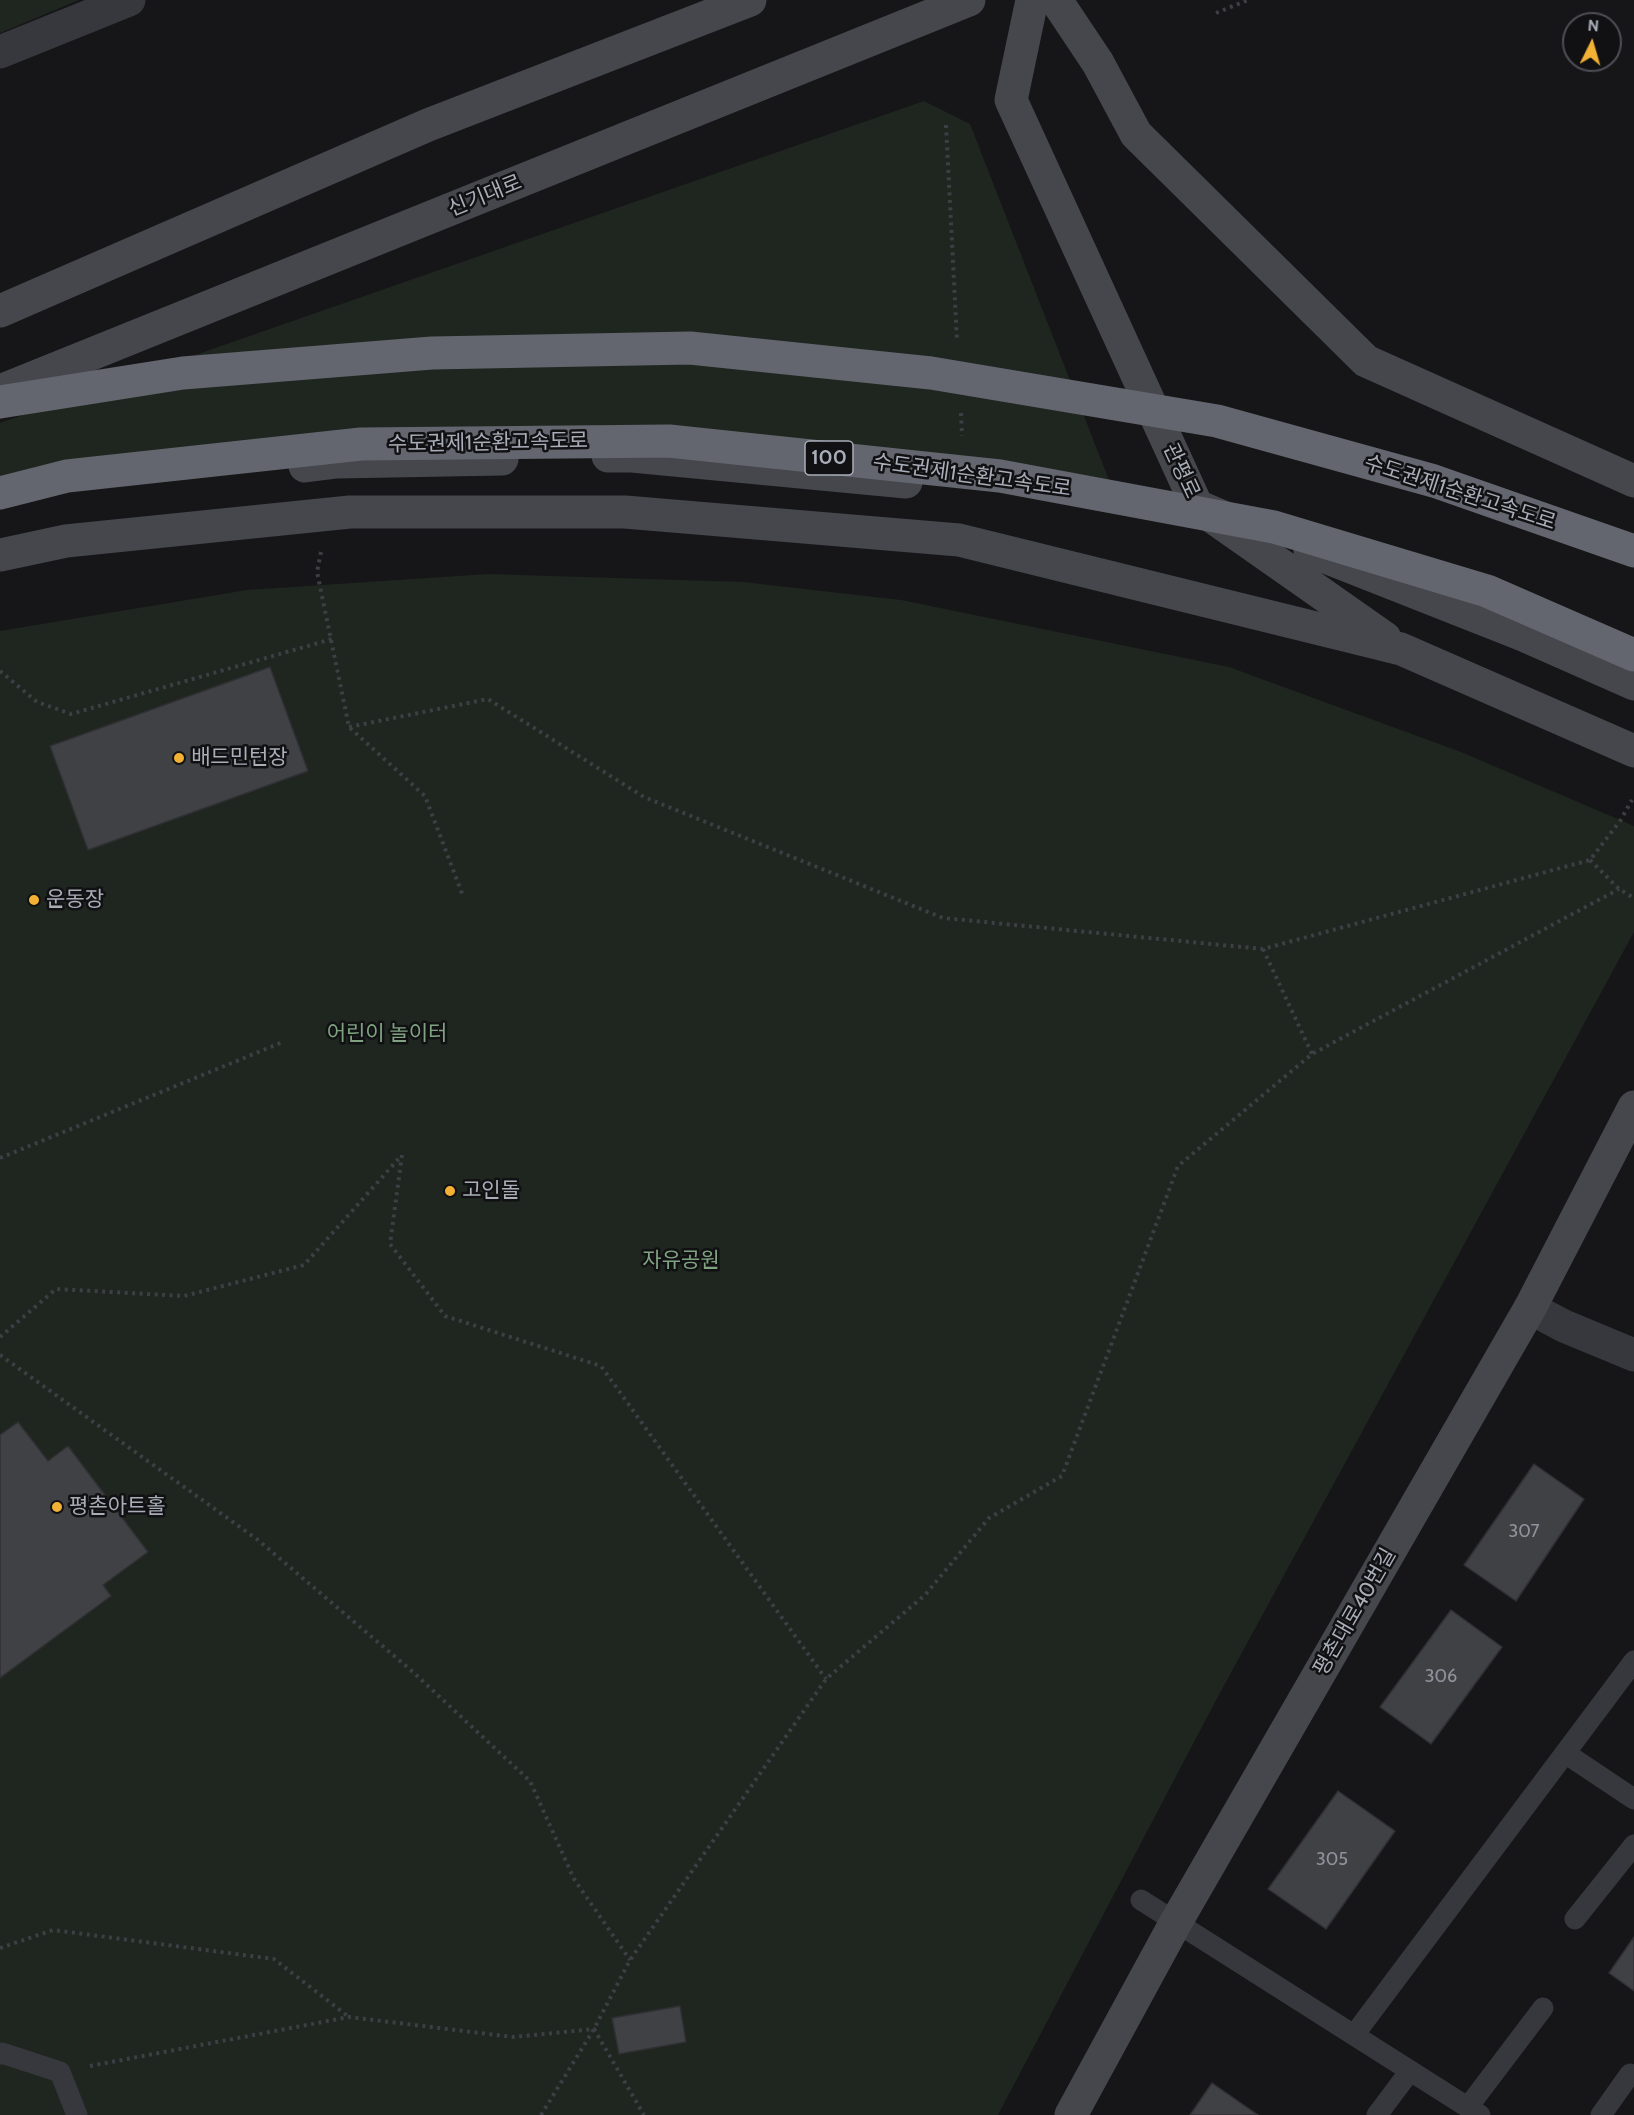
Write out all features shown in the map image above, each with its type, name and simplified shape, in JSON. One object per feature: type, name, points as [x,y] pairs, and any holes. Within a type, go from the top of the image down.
[{"type":"highway","name":"수도권제1순환고속도로","points":[[0,402],[183,373],[432,353],[690,348],[931,373],[1217,421],[1434,481],[1634,551]]},
{"type":"highway","name":"수도권제1순환고속도로","points":[[0,493],[68,476],[361,444],[669,441],[1000,476],[1274,527],[1487,591],[1634,655]]},
{"type":"street","points":[[0,52],[129,0]]},
{"type":"street","points":[[0,286],[428,125],[750,0]]},
{"type":"street","name":"신기대로","points":[[0,391],[969,0]]},
{"type":"street","name":"관평로","points":[[1032,0],[1011,100],[1197,506],[1522,635],[1634,684]]},
{"type":"street","points":[[1056,0],[1098,63],[1136,134],[1366,361],[1634,481]]},
{"type":"street","points":[[0,311],[428,125]]},
{"type":"street","points":[[1366,361],[1634,460]]},
{"type":"street","points":[[0,505],[47,494],[337,462],[632,456],[953,487],[1197,506],[1401,649]]},
{"type":"street","points":[[0,555],[66,541],[350,512],[625,512],[959,540],[1401,649],[1634,751]]},
{"type":"street","name":"평촌대로40번길","points":[[1071,2115],[1176,1922],[1530,1308],[1634,1107]]},
{"type":"street","points":[[1530,1308],[1564,1326],[1634,1355]]},
{"type":"lane","points":[[1354,2035],[1634,1661]]},
{"type":"lane","points":[[1565,1753],[1634,1799]]},
{"type":"lane","points":[[1575,1919],[1634,1845]]},
{"type":"lane","points":[[1141,1900],[1474,2111],[1543,2008]]},
{"type":"lane","points":[[0,2054],[60,2072],[76,2115]]},
{"type":"lane","points":[[1377,2115],[1410,2071]]},
{"type":"lane","points":[[1601,2115],[1630,2074]]},
{"type":"path","points":[[1216,13],[1248,0]]},
{"type":"path","points":[[946,125],[958,352]]},
{"type":"path","points":[[961,411],[963,446]]},
{"type":"path","points":[[321,550],[317,572],[349,728],[425,796],[464,896]]},
{"type":"path","points":[[0,671],[37,702],[71,714],[332,639]]},
{"type":"path","points":[[349,728],[488,699],[644,797],[943,918],[1263,949],[1590,860],[1620,822],[1632,800]]},
{"type":"path","points":[[1590,860],[1619,889],[1634,898]]},
{"type":"path","points":[[542,2115],[594,2029],[630,1960],[826,1679],[925,1595],[989,1518],[1062,1476],[1178,1166],[1312,1054],[1619,889]]},
{"type":"path","points":[[1263,949],[1312,1054]]},
{"type":"path","points":[[0,1158],[284,1042]]},
{"type":"path","points":[[0,1337],[56,1289],[184,1296],[304,1265],[402,1155],[390,1244],[445,1316],[601,1366],[826,1679]]},
{"type":"path","points":[[0,1355],[258,1540],[413,1672],[530,1781],[574,1879],[630,1960]]},
{"type":"path","points":[[0,1948],[53,1930],[274,1959],[349,2017]]},
{"type":"path","points":[[60,2072],[349,2017],[513,2037],[594,2029]]},
{"type":"path","points":[[594,2029],[644,2115]]},
{"type":"green space","points":[[0,0],[79,0],[0,33]]},
{"type":"green space","points":[[924,101],[970,124],[1114,493],[640,431],[0,478],[0,423]]},
{"type":"green space","name":"자유공원","points":[[488,574],[743,582],[901,600],[1229,667],[1461,752],[1634,826],[1634,932],[1214,1704],[998,2115],[0,2115],[0,631],[247,590]]},
{"type":"building","name":"배드민턴장","points":[[270,667],[308,771],[88,850],[50,746]]},
{"type":"building","name":"평촌아트홀","points":[[18,1422],[48,1461],[68,1446],[148,1552],[103,1585],[111,1596],[0,1678],[0,1435]]},
{"type":"building","points":[[1534,1464],[1584,1499],[1516,1601],[1464,1565]]},
{"type":"building","points":[[1451,1610],[1502,1647],[1431,1744],[1380,1707]]},
{"type":"building","points":[[1338,1791],[1395,1831],[1326,1929],[1268,1889]]},
{"type":"building","points":[[1634,1937],[1634,1991],[1609,1973]]},
{"type":"building","points":[[680,2006],[686,2042],[619,2054],[612,2018]]},
{"type":"building","points":[[1212,2083],[1258,2115],[1190,2115]]},
{"type":"place","name":"배드민턴장","points":[[179,758]]},
{"type":"place","name":"운동장","points":[[34,900]]},
{"type":"place","name":"고인돌","points":[[450,1191]]},
{"type":"place","name":"평촌아트홀","points":[[57,1507]]},
{"type":"park label","name":"어린이 놀이터","points":[[387,1034]]}]
